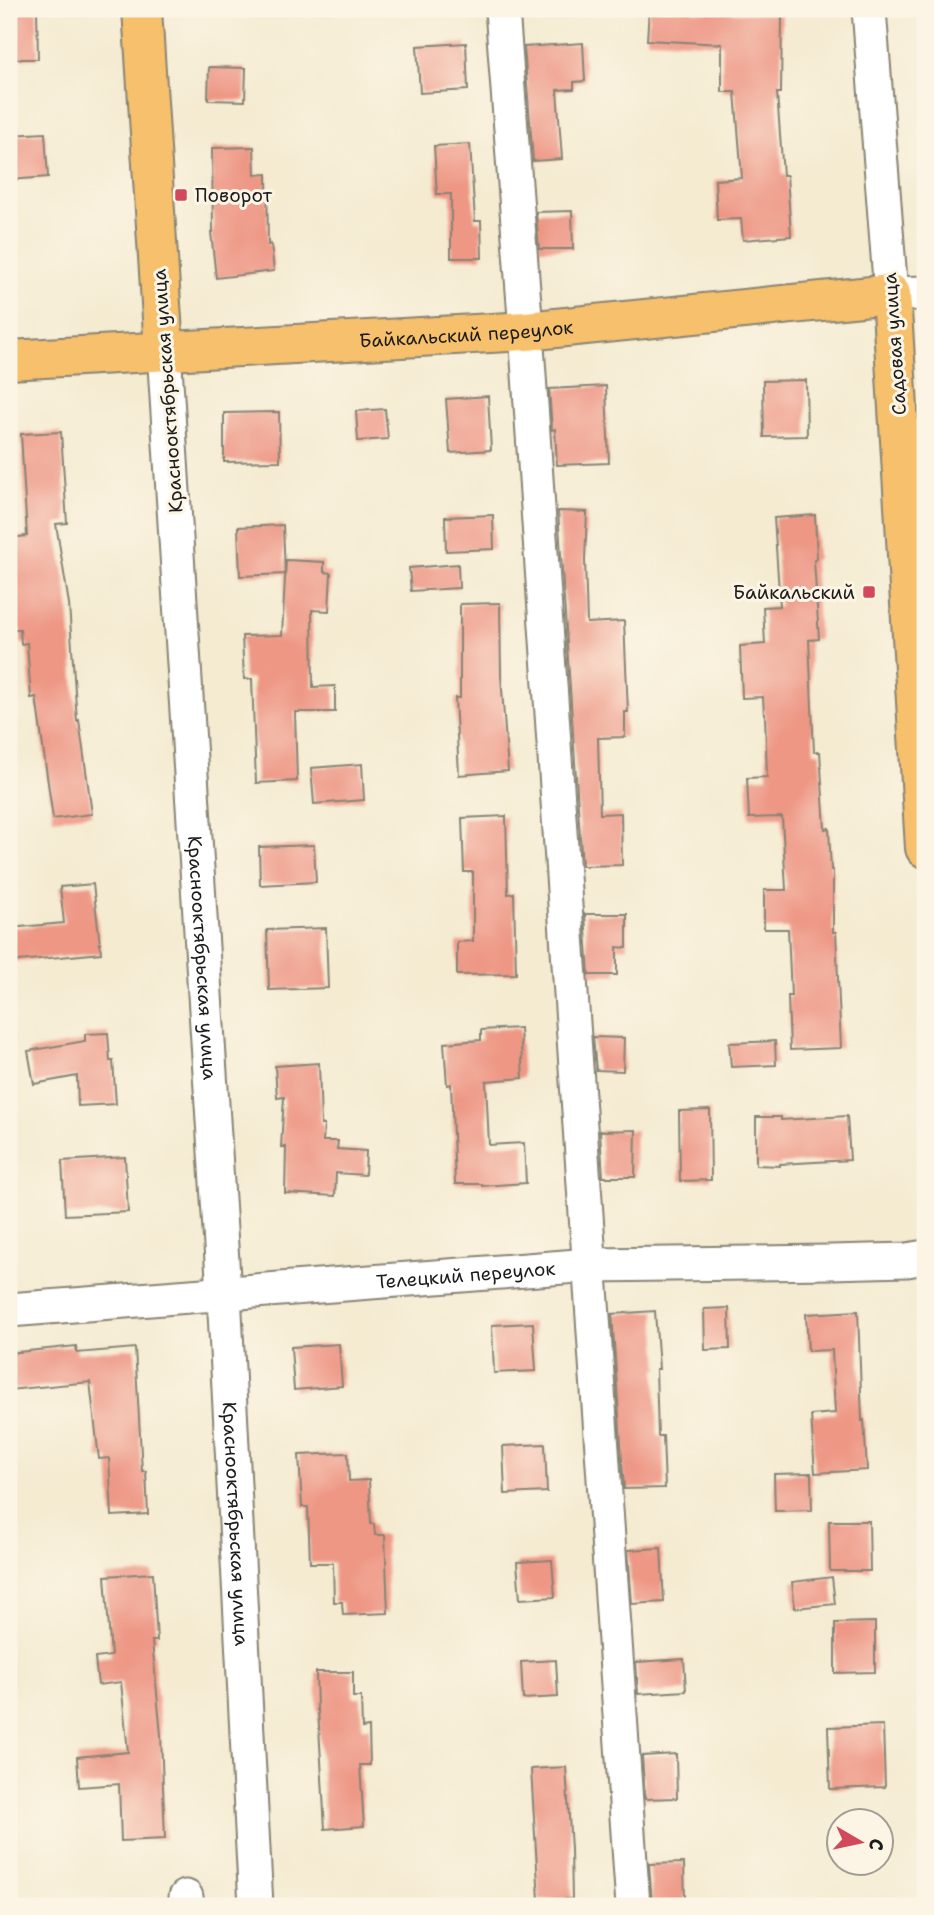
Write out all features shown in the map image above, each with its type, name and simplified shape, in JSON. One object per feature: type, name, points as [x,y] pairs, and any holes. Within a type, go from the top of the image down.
[{"type":"main road","name":"Краснооктябрьская улица","points":[[142,9],[164,350]]},
{"type":"main road","name":"Байкальский переулок","points":[[9,360],[526,331],[908,293]]},
{"type":"main road","name":"Садовая улица","points":[[908,293],[925,848]]},
{"type":"street","points":[[502,9],[634,1906]]},
{"type":"street","name":"Садовая улица","points":[[869,9],[908,293]]},
{"type":"street","name":"Краснооктябрьская улица","points":[[164,350],[224,1293],[257,1906]]},
{"type":"street","name":"Телецкий переулок","points":[[9,1310],[590,1265],[831,1262],[925,1257]]},
{"type":"building","points":[[9,9],[37,9],[38,59],[9,59]]},
{"type":"building","points":[[649,9],[782,14],[781,93],[777,93],[791,236],[743,240],[741,219],[717,220],[715,180],[742,178],[735,92],[722,92],[722,44],[647,40]]},
{"type":"building","points":[[466,43],[468,90],[420,93],[417,46]]},
{"type":"building","points":[[583,43],[585,81],[574,82],[574,89],[557,90],[562,159],[533,161],[524,47]]},
{"type":"building","points":[[209,67],[246,68],[245,101],[208,100]]},
{"type":"building","points":[[45,133],[48,177],[9,180],[9,135]]},
{"type":"building","points":[[470,144],[475,221],[481,221],[482,258],[451,258],[451,194],[437,194],[434,146]]},
{"type":"building","points":[[254,147],[255,175],[267,174],[268,245],[271,244],[274,271],[216,278],[211,232],[212,148]]},
{"type":"building","points":[[572,211],[573,249],[539,249],[536,212]]},
{"type":"building","points":[[806,380],[807,436],[764,437],[763,381]]},
{"type":"building","points":[[606,386],[609,463],[557,465],[549,389]]},
{"type":"building","points":[[488,396],[491,450],[450,453],[446,399]]},
{"type":"building","points":[[385,409],[388,439],[358,441],[356,411]]},
{"type":"building","points":[[279,412],[280,461],[224,462],[224,413]]},
{"type":"building","points":[[61,432],[67,523],[56,524],[69,604],[77,721],[79,720],[92,814],[53,819],[36,697],[31,698],[27,643],[21,644],[20,629],[9,629],[9,538],[27,536],[21,434]]},
{"type":"building","points":[[558,511],[587,512],[587,623],[624,621],[628,712],[625,712],[625,737],[598,738],[600,814],[621,813],[622,865],[582,866]]},
{"type":"building","points":[[493,515],[494,549],[446,551],[445,517]]},
{"type":"building","points":[[815,515],[817,559],[814,560],[819,639],[809,640],[814,752],[820,752],[825,829],[829,828],[833,870],[833,932],[836,932],[841,1048],[790,1050],[788,929],[764,929],[764,890],[786,890],[782,817],[749,818],[747,778],[767,777],[765,714],[763,697],[742,698],[740,646],[765,644],[763,607],[780,606],[774,518]]},
{"type":"building","points":[[283,525],[285,574],[240,576],[238,527]]},
{"type":"building","points":[[286,560],[324,562],[324,572],[331,573],[329,611],[312,610],[313,687],[335,686],[335,712],[295,712],[297,781],[256,783],[252,679],[244,679],[242,636],[282,635]]},
{"type":"building","points":[[458,564],[459,588],[411,591],[409,568]]},
{"type":"building","points":[[500,603],[501,676],[508,771],[459,775],[455,698],[460,698],[460,604]]},
{"type":"building","points":[[362,764],[364,800],[314,804],[311,768]]},
{"type":"building","points":[[506,816],[508,894],[514,893],[516,974],[457,975],[457,942],[473,941],[473,872],[464,872],[462,818]]},
{"type":"building","points":[[314,845],[316,882],[260,885],[259,847]]},
{"type":"building","points":[[93,884],[101,953],[9,962],[9,928],[64,923],[60,887]]},
{"type":"building","points":[[585,914],[627,914],[627,948],[617,947],[617,975],[589,975]]},
{"type":"building","points":[[326,928],[328,988],[269,990],[267,930]]},
{"type":"building","points":[[520,1028],[523,1078],[486,1081],[489,1145],[524,1143],[526,1183],[482,1186],[455,1184],[451,1084],[447,1085],[444,1043],[481,1040],[481,1030]]},
{"type":"building","points":[[108,1033],[116,1104],[78,1106],[77,1076],[34,1084],[28,1051],[85,1041],[85,1034]]},
{"type":"building","points":[[593,1037],[624,1038],[623,1071],[596,1070]]},
{"type":"building","points":[[775,1041],[776,1065],[731,1067],[729,1043]]},
{"type":"building","points":[[319,1063],[323,1141],[338,1141],[337,1149],[366,1151],[365,1175],[336,1173],[335,1196],[285,1193],[286,1147],[281,1147],[284,1097],[277,1098],[275,1066]]},
{"type":"building","points":[[710,1110],[711,1180],[680,1181],[679,1111]]},
{"type":"building","points":[[847,1116],[850,1160],[780,1166],[756,1165],[756,1117],[781,1117],[781,1120]]},
{"type":"building","points":[[636,1130],[635,1177],[603,1177],[600,1131]]},
{"type":"building","points":[[125,1157],[128,1212],[65,1215],[62,1161]]},
{"type":"building","points":[[729,1308],[730,1349],[705,1350],[704,1309]]},
{"type":"building","points":[[655,1311],[659,1369],[656,1369],[658,1436],[663,1436],[665,1488],[624,1489],[612,1314]]},
{"type":"building","points":[[858,1311],[862,1421],[864,1420],[867,1470],[815,1473],[811,1415],[835,1413],[832,1350],[808,1351],[806,1314]]},
{"type":"building","points":[[533,1323],[536,1371],[494,1373],[492,1325]]},
{"type":"building","points":[[339,1344],[342,1386],[294,1390],[291,1347]]},
{"type":"building","points":[[76,1346],[77,1353],[135,1348],[142,1471],[146,1471],[148,1514],[112,1516],[109,1458],[99,1459],[90,1382],[9,1390],[9,1353]]},
{"type":"building","points":[[545,1444],[547,1492],[505,1494],[503,1446]]},
{"type":"building","points":[[348,1453],[349,1481],[369,1480],[371,1524],[374,1524],[375,1535],[385,1535],[388,1613],[343,1615],[342,1602],[334,1602],[333,1563],[310,1563],[308,1507],[302,1507],[299,1455]]},
{"type":"building","points":[[811,1473],[812,1510],[775,1511],[774,1474]]},
{"type":"building","points":[[829,1521],[869,1521],[870,1571],[830,1571]]},
{"type":"building","points":[[661,1548],[664,1602],[632,1604],[628,1550]]},
{"type":"building","points":[[552,1560],[555,1597],[520,1599],[517,1562]]},
{"type":"building","points":[[153,1573],[157,1641],[152,1641],[161,1735],[165,1839],[121,1841],[119,1784],[79,1787],[77,1757],[128,1752],[121,1682],[98,1685],[95,1658],[111,1656],[105,1576]]},
{"type":"building","points":[[832,1577],[835,1604],[795,1608],[792,1582]]},
{"type":"building","points":[[875,1622],[875,1672],[835,1673],[835,1623]]},
{"type":"building","points":[[684,1659],[686,1691],[638,1694],[636,1662]]},
{"type":"building","points":[[556,1660],[558,1697],[523,1699],[521,1662]]},
{"type":"building","points":[[316,1672],[353,1672],[353,1697],[361,1697],[362,1728],[369,1727],[370,1765],[360,1765],[364,1826],[325,1829]]},
{"type":"building","points":[[883,1725],[885,1787],[830,1789],[828,1727]]},
{"type":"building","points":[[676,1754],[677,1798],[645,1799],[642,1756]]},
{"type":"building","points":[[566,1767],[572,1899],[539,1900],[531,1769]]},
{"type":"building","points":[[684,1863],[685,1902],[652,1903],[649,1864]]},
{"type":"place","name":"Поворот","points":[[181,195]]},
{"type":"place","name":"Байкальский","points":[[869,592]]}]
